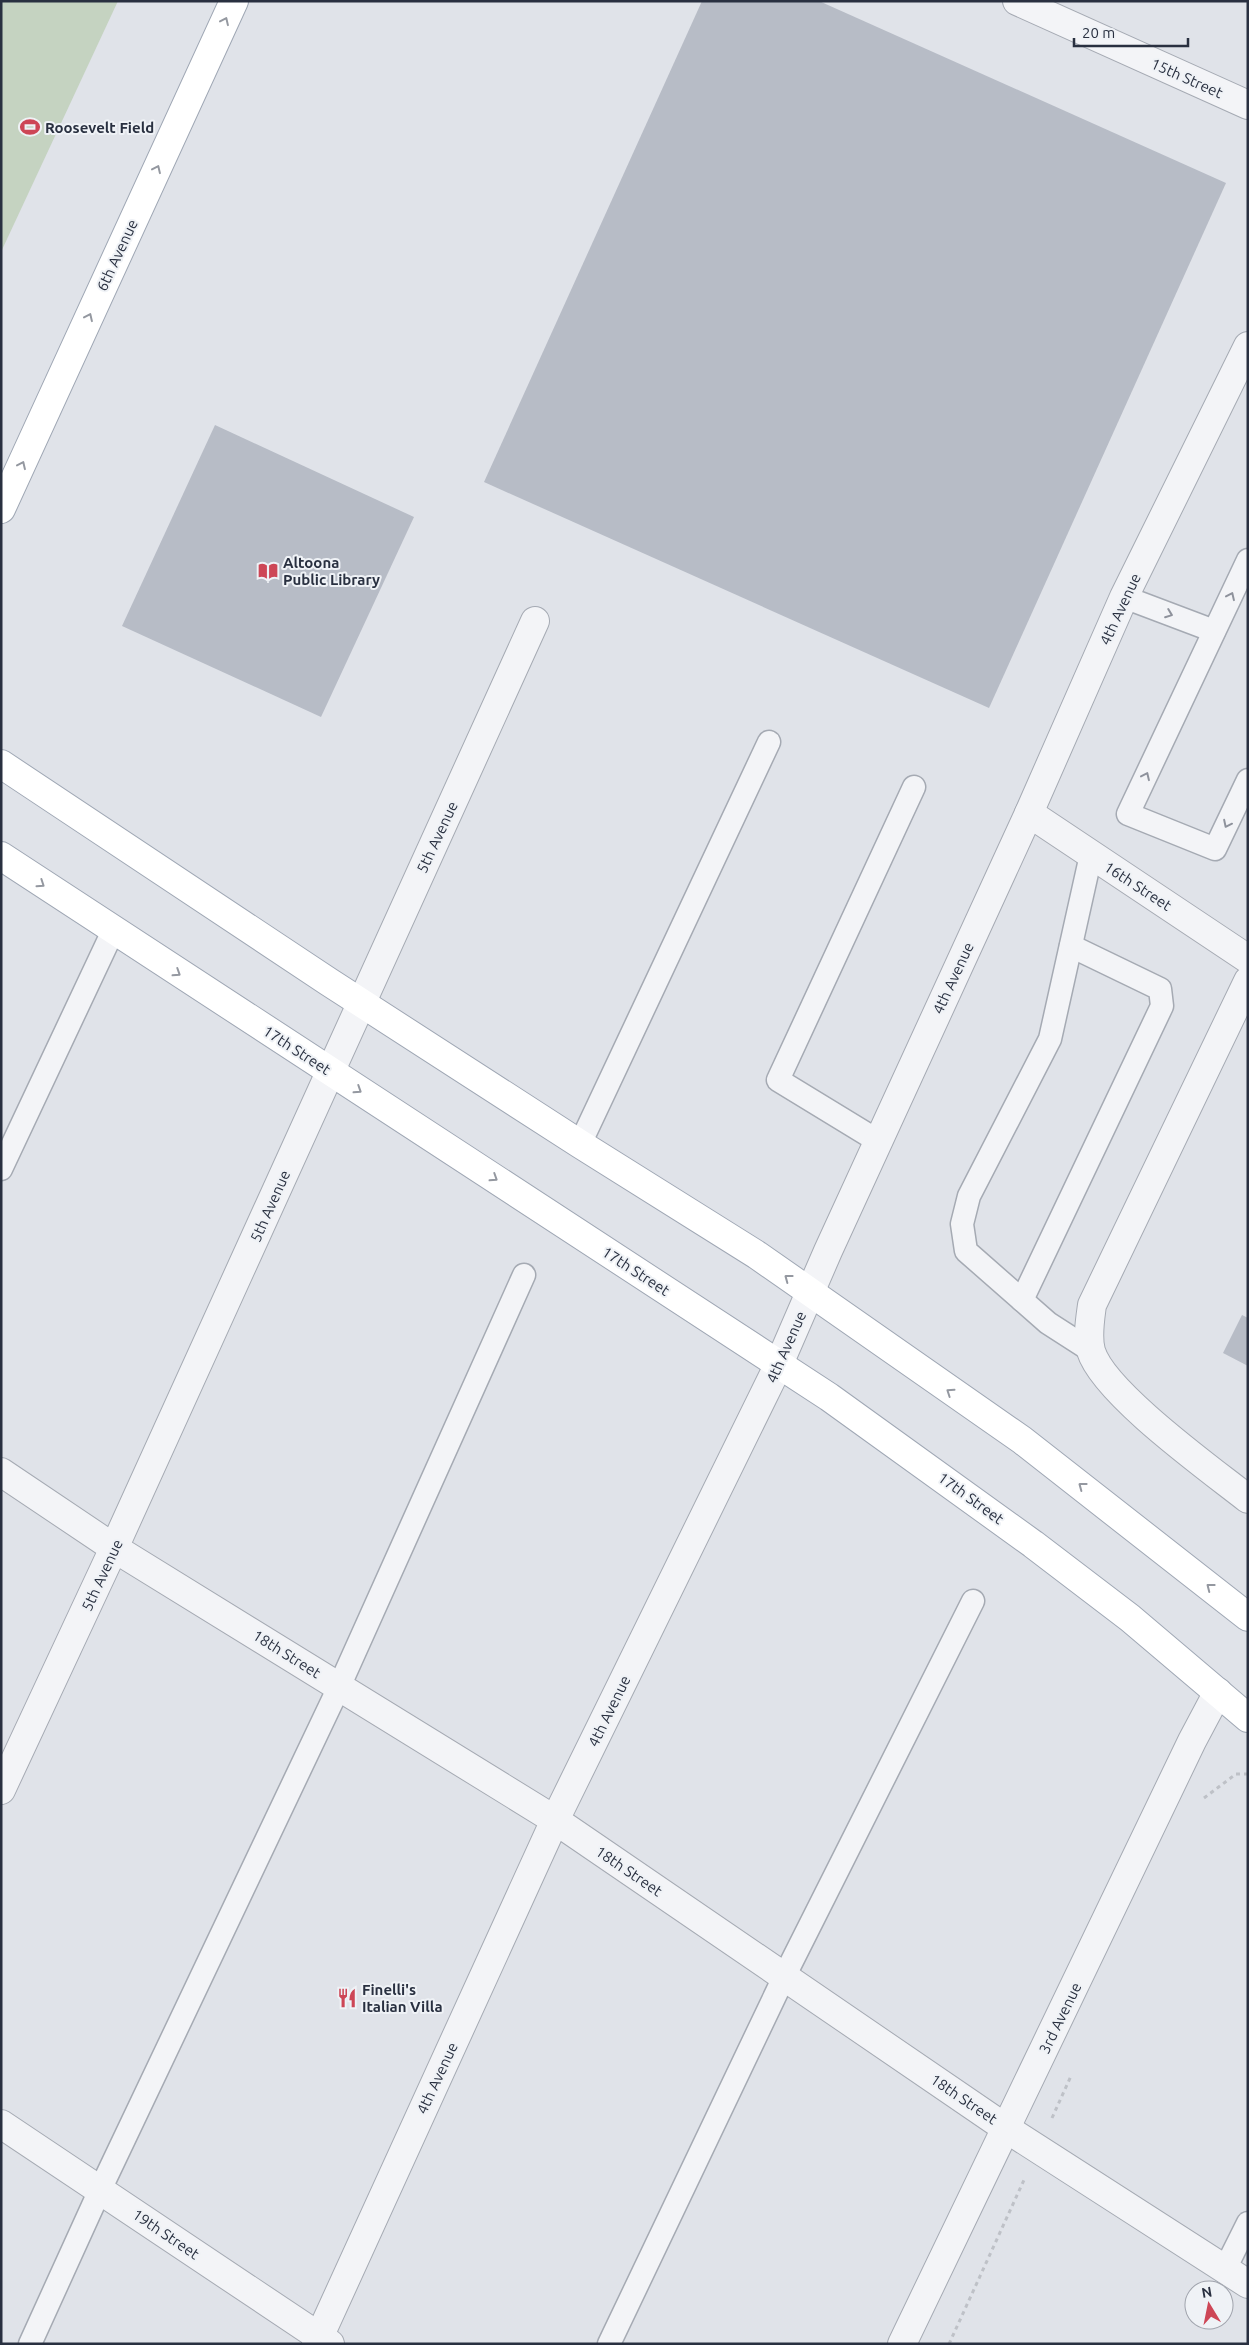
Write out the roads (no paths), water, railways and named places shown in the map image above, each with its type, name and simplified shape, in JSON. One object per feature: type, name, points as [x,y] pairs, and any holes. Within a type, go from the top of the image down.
[{"type":"main road","name":"6th Avenue","points":[[1,509],[234,1]]},
{"type":"main road","points":[[1,764],[580,1144],[757,1255],[810,1294],[1022,1440],[1248,1617]]},
{"type":"main road","name":"17th Street","points":[[1,856],[113,931],[837,1402],[1033,1544],[1130,1618],[1248,1718]]},
{"type":"street","name":"15th Street","points":[[1017,1],[1248,105]]},
{"type":"street","name":"4th Avenue","points":[[322,2341],[555,1820],[780,1364],[878,1140],[1029,813],[1124,597],[1246,353]]},
{"type":"street","name":"5th Avenue","points":[[1,1790],[114,1548],[535,621]]},
{"type":"street","name":"16th Street","points":[[1029,813],[1248,959]]},
{"type":"street","points":[[1248,981],[1092,1305],[1089,1332],[1090,1350],[1099,1368],[1126,1399],[1248,1499]]},
{"type":"street","name":"18th Street","points":[[1,1472],[114,1548],[555,1820],[1007,2129],[1248,2284]]},
{"type":"street","name":"3rd Avenue","points":[[902,2344],[1192,1741],[1218,1692]]},
{"type":"street","name":"19th Street","points":[[1,2124],[322,2341]]},
{"type":"lane","points":[[1248,560],[1128,814],[1215,849],[1248,780]]},
{"type":"lane","points":[[1124,597],[1214,632]]},
{"type":"lane","points":[[580,1144],[769,742]]},
{"type":"lane","points":[[878,1140],[778,1080],[914,787]]},
{"type":"lane","points":[[1090,1350],[1048,1323],[966,1251],[962,1224],[969,1196],[1050,1039],[1091,855]]},
{"type":"lane","points":[[1,1169],[113,931]]},
{"type":"lane","points":[[1022,1300],[1162,1006],[1160,989],[1071,946]]},
{"type":"lane","points":[[30,2344],[100,2190],[339,1687],[524,1275]]},
{"type":"lane","points":[[609,2344],[784,1977],[973,1601]]},
{"type":"lane","points":[[1225,2269],[1248,2223]]},
{"type":"place","name":"Roosevelt Field","points":[[30,127]]},
{"type":"place","name":"Altoona Public Library","points":[[268,571]]},
{"type":"place","name":"Finelli's Italian Villa","points":[[347,1998]]}]
